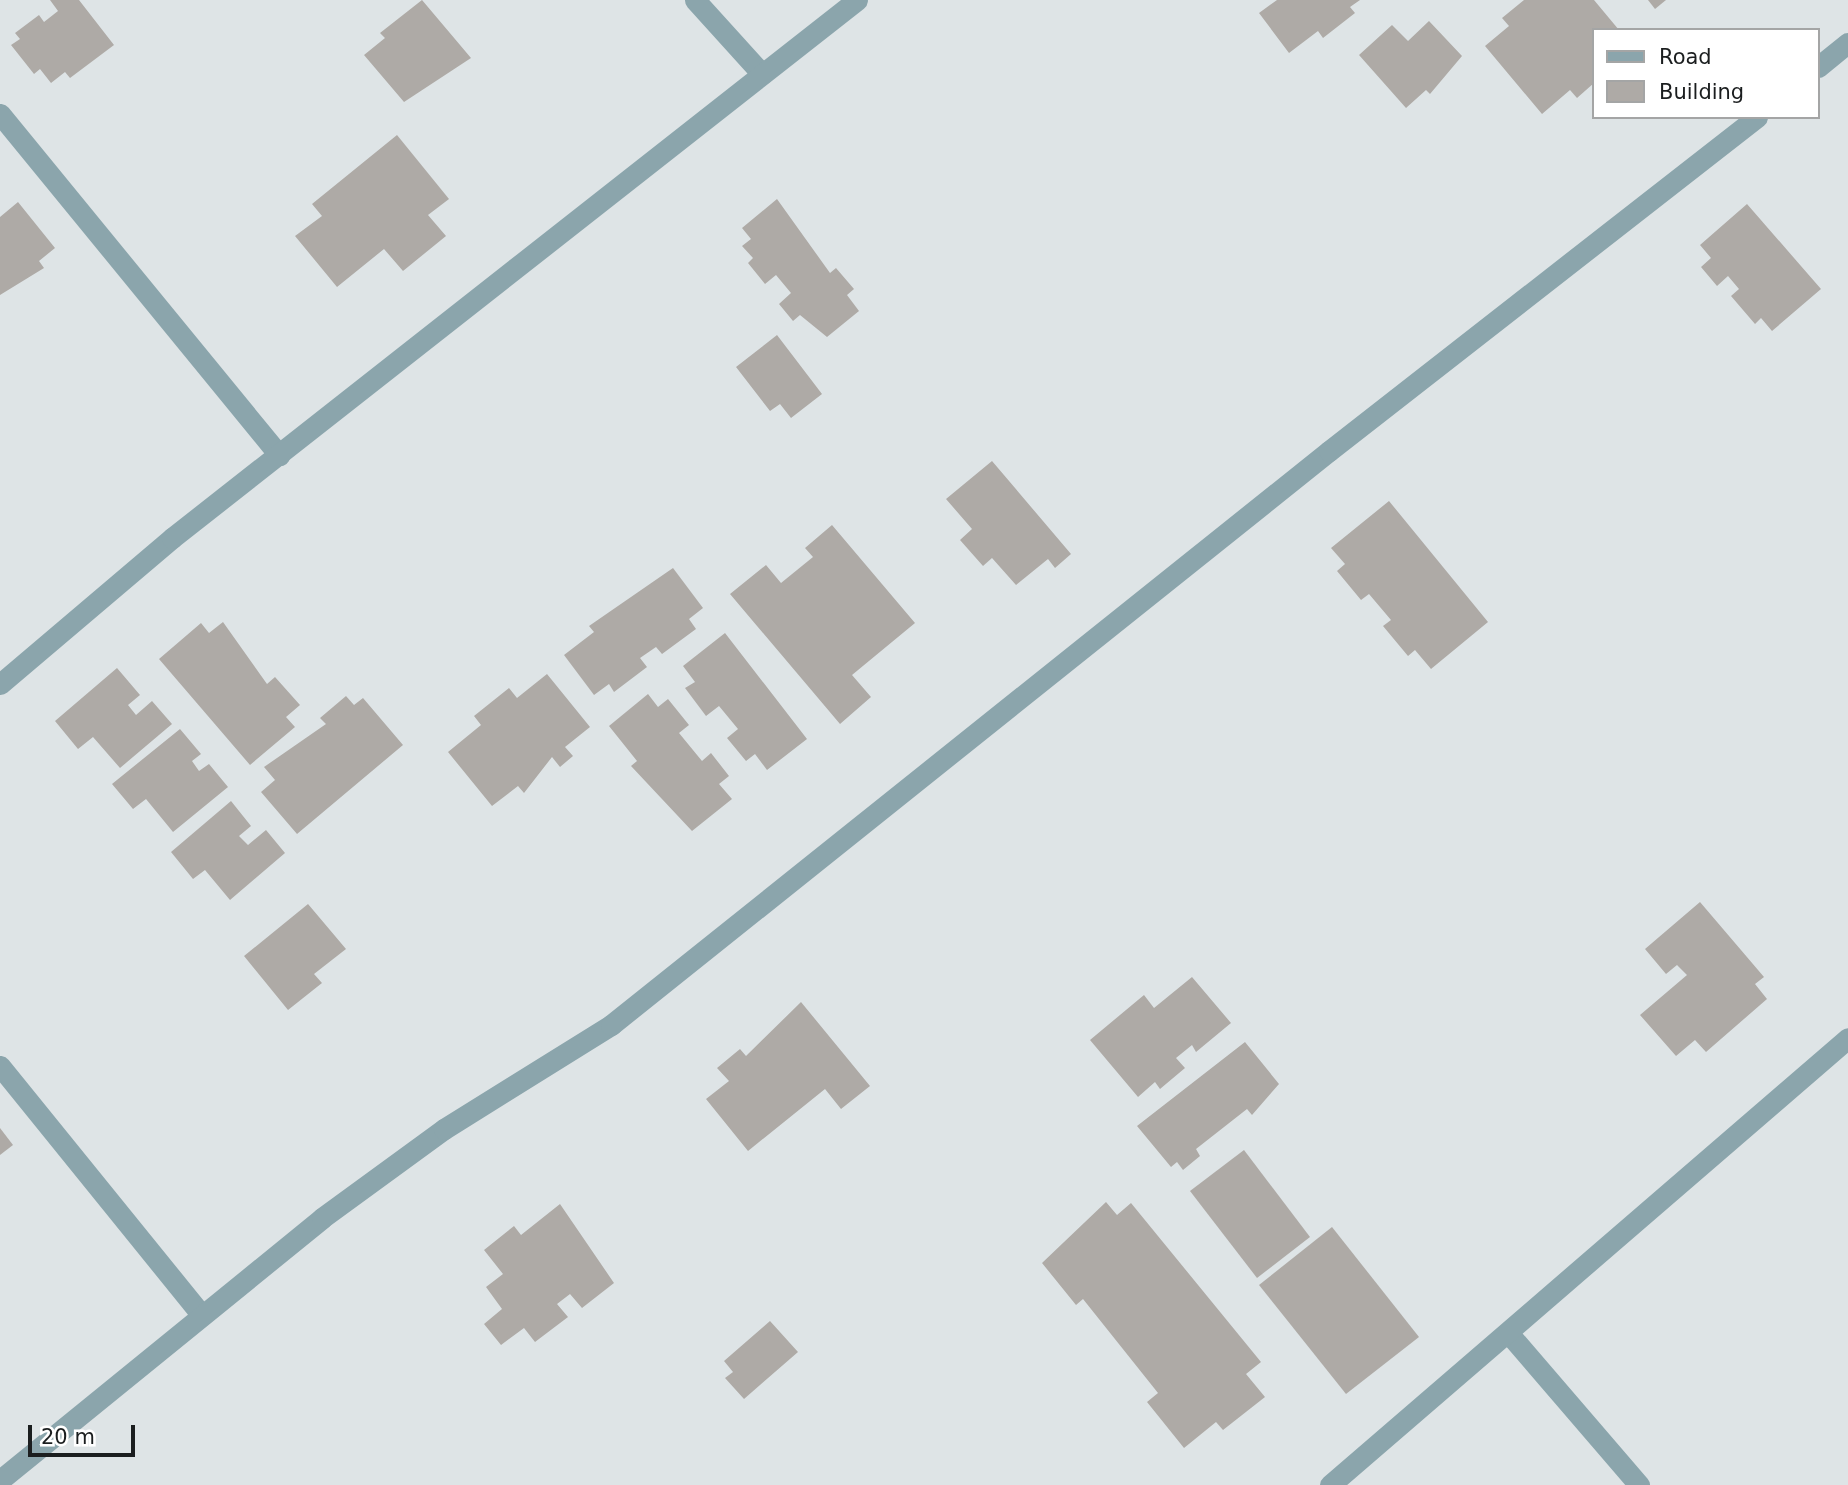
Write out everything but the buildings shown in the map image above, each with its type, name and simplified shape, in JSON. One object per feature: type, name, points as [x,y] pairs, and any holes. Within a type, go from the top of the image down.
[{"type":"street","points":[[695,0],[762,74]]},
{"type":"street","points":[[0,684],[279,455],[857,0]]},
{"type":"street","points":[[1820,65],[1848,43]]},
{"type":"street","points":[[0,114],[279,455]]},
{"type":"street","points":[[0,1480],[200,1313],[444,1129],[611,1026],[1329,450],[1754,119]]},
{"type":"street","points":[[1330,1485],[1510,1335],[1848,1038]]},
{"type":"street","points":[[0,1066],[200,1313]]},
{"type":"street","points":[[1510,1335],[1639,1485]]}]
